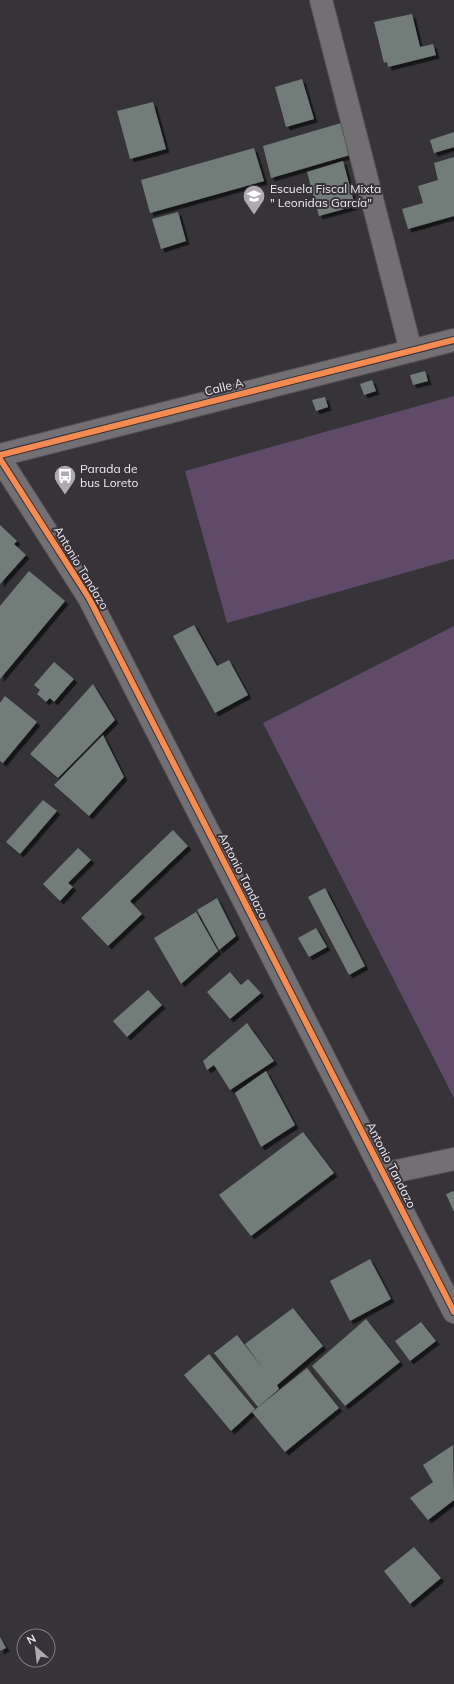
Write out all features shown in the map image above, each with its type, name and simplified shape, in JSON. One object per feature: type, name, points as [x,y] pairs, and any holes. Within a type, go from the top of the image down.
[{"type":"street","points":[[321,0],[411,351]]},
{"type":"street","name":"Calle A","points":[[0,455],[454,340]]},
{"type":"street","name":"Antonio Tandazo","points":[[0,459],[89,598],[454,1312]]},
{"type":"street","points":[[383,1174],[454,1159]]},
{"type":"shaded area","points":[[454,396],[454,559],[227,623],[185,471]]},
{"type":"shaded area","points":[[454,626],[454,1098],[263,723]]},
{"type":"building","points":[[412,14],[420,47],[433,44],[436,55],[388,67],[387,62],[384,63],[374,22]]},
{"type":"building","points":[[302,79],[314,119],[286,127],[275,87]]},
{"type":"building","points":[[153,102],[166,149],[130,159],[117,111]]},
{"type":"building","points":[[341,123],[350,155],[271,178],[263,146]]},
{"type":"building","points":[[454,132],[454,147],[434,153],[430,140]]},
{"type":"building","points":[[254,148],[264,181],[150,213],[141,180]]},
{"type":"building","points":[[454,157],[454,216],[408,229],[402,209],[423,203],[418,186],[438,180],[434,163]]},
{"type":"building","points":[[343,161],[355,206],[319,216],[307,172]]},
{"type":"building","points":[[178,212],[186,241],[161,249],[152,219]]},
{"type":"building","points":[[425,371],[428,381],[413,385],[410,375]]},
{"type":"building","points":[[372,380],[376,391],[364,395],[360,384]]},
{"type":"building","points":[[325,397],[328,407],[316,411],[312,400]]},
{"type":"building","points":[[0,525],[17,541],[14,544],[26,555],[0,584]]},
{"type":"building","points":[[29,571],[65,601],[0,679],[0,606]]},
{"type":"building","points":[[194,625],[217,666],[229,660],[248,695],[215,713],[173,636]]},
{"type":"building","points":[[54,662],[74,679],[54,702],[50,698],[46,702],[37,694],[40,690],[34,685]]},
{"type":"building","points":[[93,684],[115,720],[58,778],[30,754]]},
{"type":"building","points":[[5,696],[37,722],[3,763],[0,761],[0,703]]},
{"type":"building","points":[[103,735],[124,777],[89,816],[54,785]]},
{"type":"building","points":[[43,800],[57,811],[20,854],[6,842]]},
{"type":"building","points":[[173,830],[188,846],[130,901],[142,914],[108,946],[81,918]]},
{"type":"building","points":[[78,848],[91,860],[68,883],[73,887],[60,901],[43,884]]},
{"type":"building","points":[[325,888],[365,966],[349,975],[308,897]]},
{"type":"building","points":[[217,898],[236,936],[219,950],[197,910]]},
{"type":"building","points":[[196,912],[218,951],[181,984],[154,938]]},
{"type":"building","points":[[316,928],[327,947],[309,957],[298,938]]},
{"type":"building","points":[[230,972],[241,985],[248,979],[261,993],[230,1019],[207,992]]},
{"type":"building","points":[[148,990],[162,1005],[127,1037],[113,1021]]},
{"type":"building","points":[[247,1023],[274,1061],[230,1090],[214,1065],[207,1070],[203,1061]]},
{"type":"building","points":[[266,1071],[295,1125],[261,1147],[235,1093]]},
{"type":"building","points":[[303,1132],[334,1173],[251,1236],[219,1195]]},
{"type":"building","points":[[454,1191],[454,1212],[446,1194]]},
{"type":"building","points":[[370,1259],[391,1299],[350,1321],[330,1281]]},
{"type":"building","points":[[293,1308],[323,1346],[277,1385],[279,1389],[258,1407],[214,1353],[237,1335],[265,1371],[245,1344]]},
{"type":"building","points":[[366,1319],[400,1362],[345,1406],[312,1366]]},
{"type":"building","points":[[421,1322],[436,1341],[410,1361],[395,1341]]},
{"type":"building","points":[[209,1354],[255,1409],[231,1431],[184,1375]]},
{"type":"building","points":[[307,1368],[339,1408],[285,1452],[252,1412]]},
{"type":"building","points":[[453,1445],[454,1500],[428,1520],[410,1498],[433,1482],[423,1465]]},
{"type":"building","points":[[414,1547],[441,1578],[410,1604],[384,1571]]},
{"type":"building","points":[[0,1637],[6,1648],[0,1651]]},
{"type":"cycle path","points":[[0,455],[454,340]]},
{"type":"cycle path","points":[[0,459],[89,598],[454,1312]]},
{"type":"place","name":"Escuela Fiscal Mixta \" Leonidas García\"","points":[[254,216]]},
{"type":"place","name":"Parada de bus Loreto","points":[[65,496]]}]
